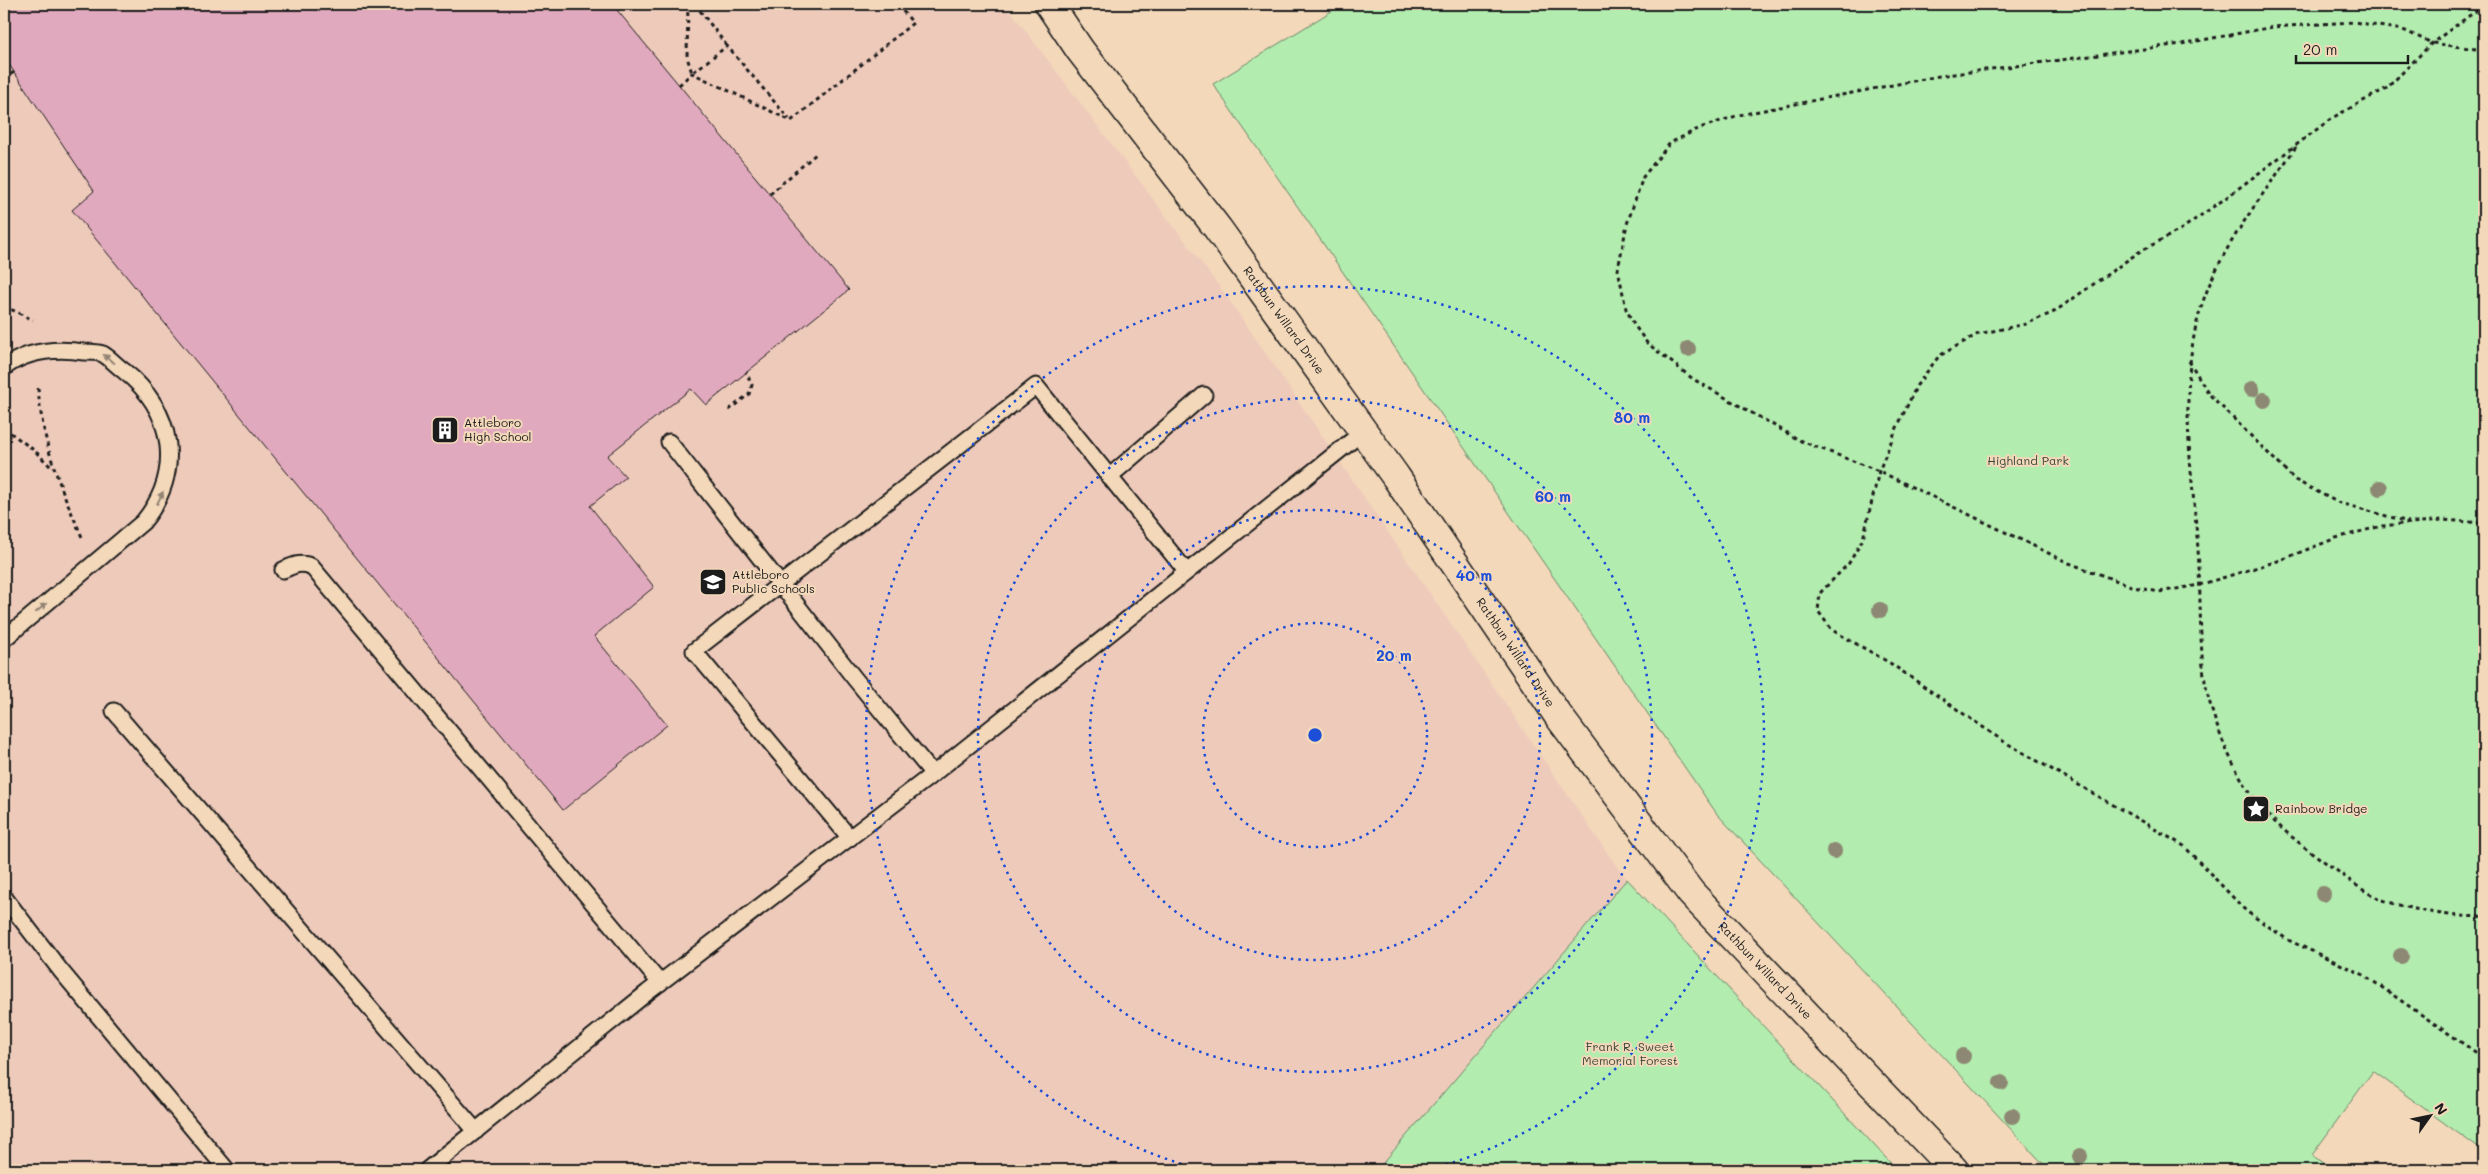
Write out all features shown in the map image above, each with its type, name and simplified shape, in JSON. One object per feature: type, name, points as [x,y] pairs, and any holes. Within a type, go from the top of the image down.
[{"type":"street","name":"Rathbun Willard Drive","points":[[1049,4],[1080,50],[1218,229],[1364,431],[1557,714],[1691,894],[1954,1170]]},
{"type":"lane","points":[[4,368],[14,360],[35,352],[68,349],[102,354],[136,380],[150,397],[162,417],[167,444],[168,468],[164,489],[156,506],[143,522],[4,639]]},
{"type":"lane","points":[[850,838],[694,650],[1036,386],[1186,571]]},
{"type":"lane","points":[[1109,477],[1204,395]]},
{"type":"lane","points":[[426,1170],[660,983],[933,774],[1364,431]]},
{"type":"lane","points":[[669,442],[933,774]]},
{"type":"lane","points":[[283,570],[295,564],[303,563],[311,566],[660,983]]},
{"type":"lane","points":[[114,711],[476,1130]]},
{"type":"lane","points":[[4,897],[61,971],[227,1170]]},
{"type":"path","points":[[688,4],[687,57],[692,73],[791,121]]},
{"type":"path","points":[[695,4],[727,46],[791,121]]},
{"type":"path","points":[[791,121],[913,23],[897,4]]},
{"type":"path","points":[[2483,7],[2432,43],[2386,88],[2332,118],[2209,210],[2180,230],[2139,252],[2054,312],[2026,324],[1978,334],[1939,356],[1918,385],[1879,471],[1864,539],[1849,563],[1820,593],[1818,611],[1832,630],[1890,663],[2003,741],[2184,846],[2246,911],[2274,931],[2288,940],[2364,975],[2484,1058]]},
{"type":"path","points":[[2484,50],[2432,43],[2403,30],[2354,22],[2273,28],[2181,44],[1940,76],[1739,115],[1700,128],[1670,143],[1643,177],[1627,224],[1618,270],[1626,308],[1635,326],[1647,343],[1693,380],[1801,441],[1879,471],[2103,577],[2134,587],[2159,592],[2199,585],[2281,560],[2336,538],[2382,526],[2442,520],[2484,523]]},
{"type":"path","points":[[679,85],[727,46]]},
{"type":"path","points":[[4,79],[14,72]]},
{"type":"path","points":[[2297,145],[2224,253],[2198,319],[2189,361],[2187,428],[2199,554],[2203,671],[2214,713],[2229,754],[2250,792],[2271,818],[2333,868],[2380,898],[2418,908],[2473,917],[2484,916]]},
{"type":"path","points":[[770,194],[817,154]]},
{"type":"path","points":[[4,306],[33,320]]},
{"type":"path","points":[[2189,361],[2209,394],[2295,480],[2337,502],[2412,523]]},
{"type":"path","points":[[729,410],[749,394],[752,385],[746,372]]},
{"type":"path","points":[[38,388],[44,436],[52,468],[82,538]]},
{"type":"path","points":[[4,428],[35,451],[52,468]]},
{"type":"shaded area","name":"Attleboro Public Schools","points":[[4,4],[1005,4],[1225,294],[1619,870],[1897,1170],[4,1170]]},
{"type":"green space","name":"Highland Park","points":[[1343,4],[2484,4],[2484,1152],[2373,1071],[2312,1155],[2332,1170],[2049,1170],[1717,814],[1213,84]]},
{"type":"green space","name":"Frank R. Sweet Memorial Forest","points":[[1627,879],[1897,1170],[1377,1170]]},
{"type":"building","name":"Attleboro High School","points":[[4,4],[612,4],[849,290],[706,405],[691,389],[607,456],[626,477],[590,506],[654,587],[594,636],[667,725],[563,810],[72,210],[94,191],[4,57]]},
{"type":"place","name":"Attleboro High School","points":[[445,430]]},
{"type":"place","name":"Attleboro Public Schools","points":[[713,582]]},
{"type":"place","name":"Rainbow Bridge","points":[[2256,809]]}]
